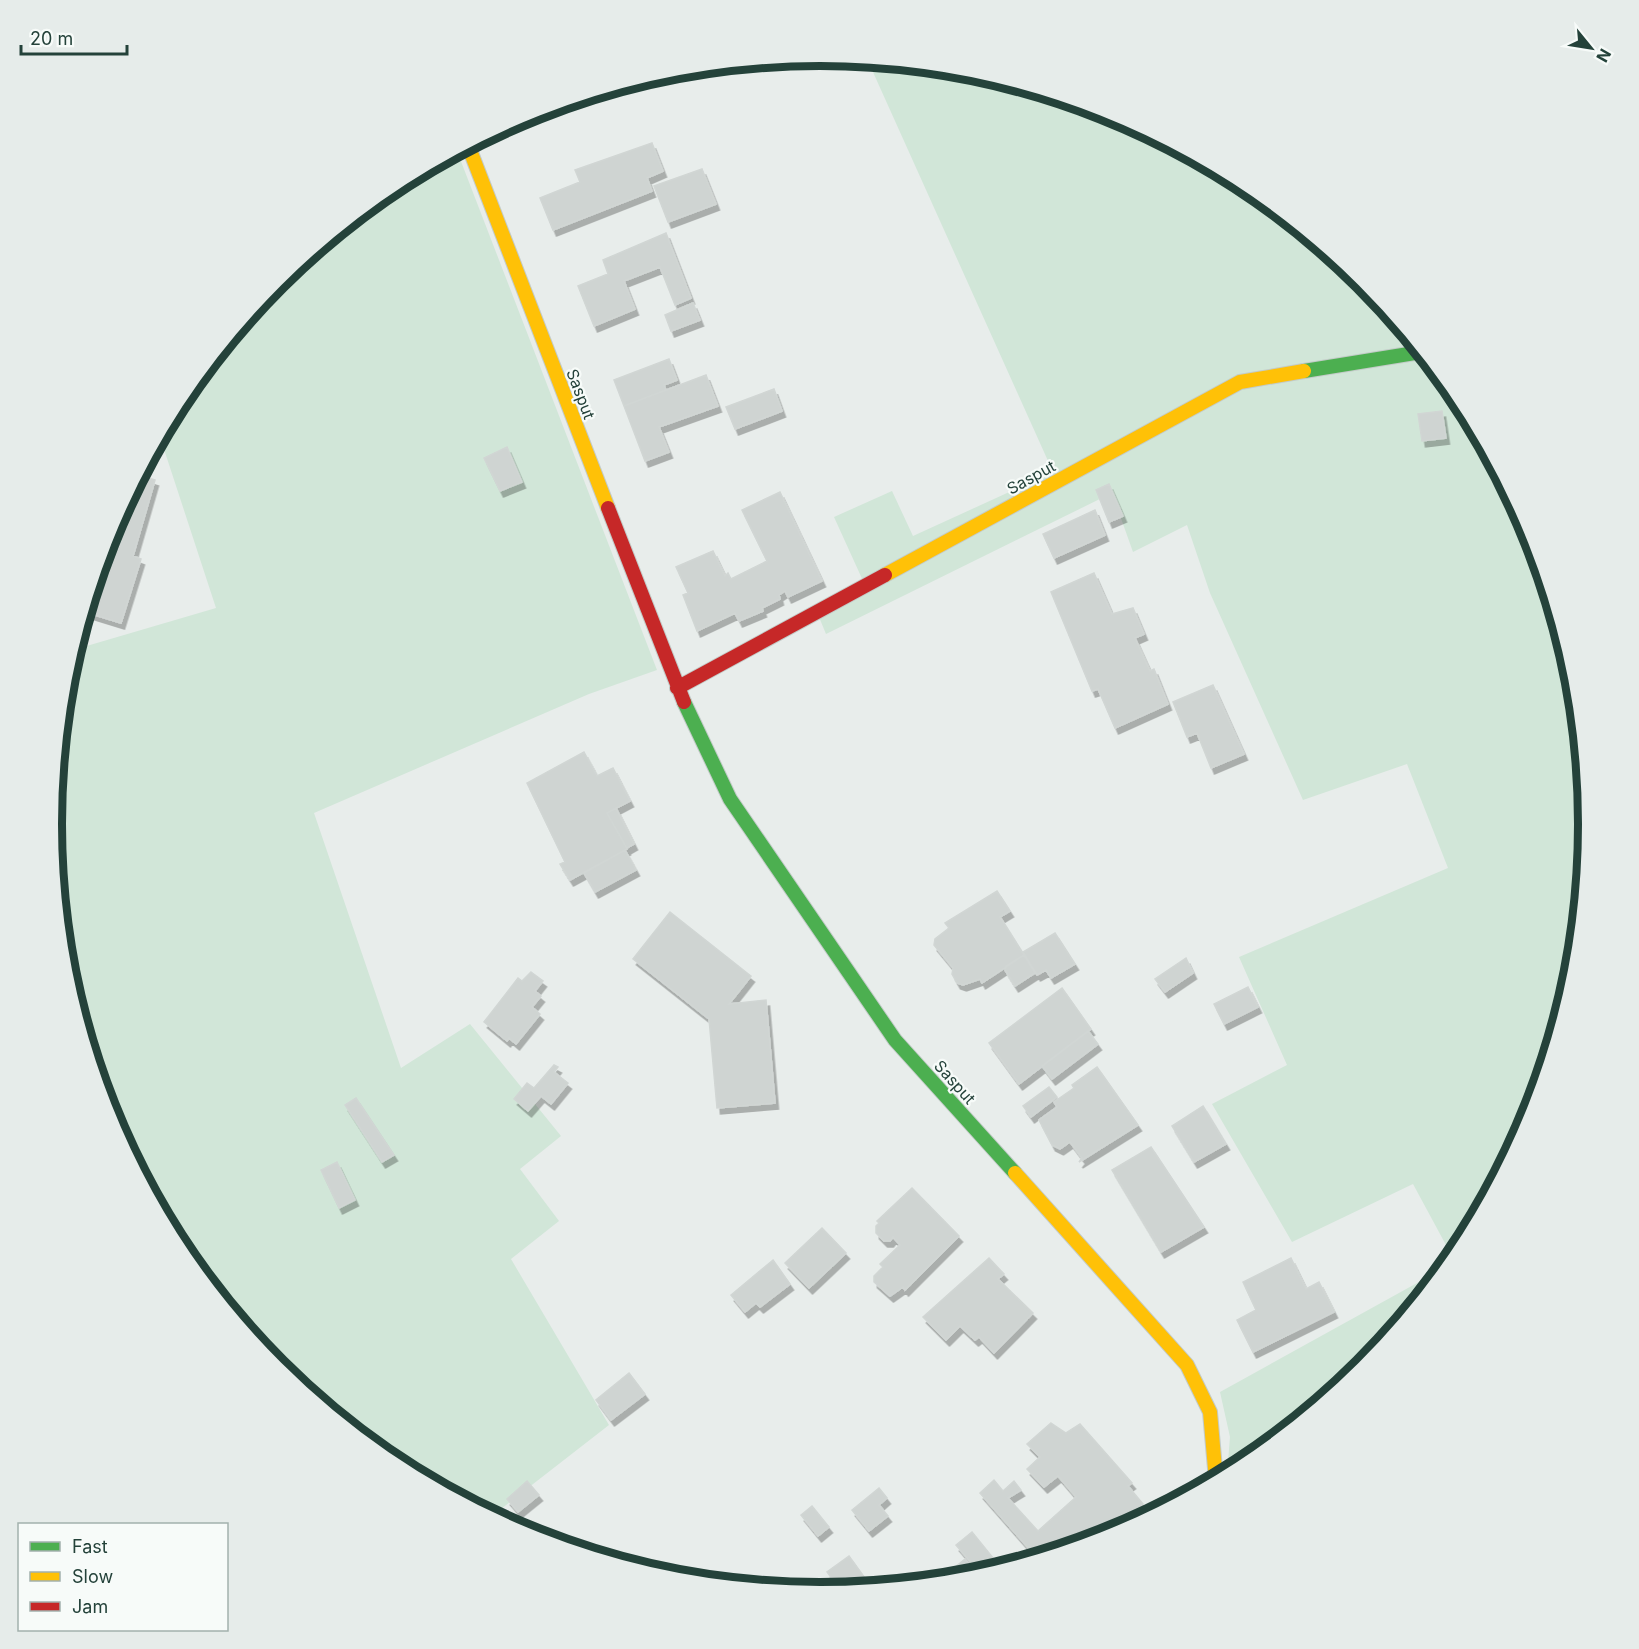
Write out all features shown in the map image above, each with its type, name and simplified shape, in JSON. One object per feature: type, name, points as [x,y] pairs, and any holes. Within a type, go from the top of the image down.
[{"type":"street","name":"Sasput","points":[[470,152],[677,688],[730,799],[895,1040],[1187,1365],[1210,1412],[1215,1471]]},
{"type":"street","name":"Sasput","points":[[677,688],[1240,382],[1413,353]]},
{"type":"green space","points":[[871,68],[967,81],[1016,92],[1063,107],[1110,124],[1155,145],[1241,194],[1319,255],[1389,325],[1450,403],[1499,489],[1520,534],[1537,581],[1552,628],[1563,677],[1576,775],[1578,824],[1576,874],[1563,972],[1552,1021],[1537,1068],[1520,1115],[1499,1160],[1476,1204],[1448,1249],[1413,1184],[1292,1242],[1212,1104],[1287,1065],[1239,957],[1448,868],[1407,764],[1303,800],[1210,593],[1187,525],[1133,552],[1112,493],[826,634],[814,605],[864,583],[834,517],[892,491],[913,536],[1053,472]]},
{"type":"green space","points":[[460,158],[657,670],[589,694],[314,813],[401,1068],[470,1024],[561,1136],[520,1169],[559,1221],[511,1259],[609,1425],[499,1511],[440,1481],[398,1455],[358,1426],[284,1360],[218,1286],[189,1246],[140,1160],[119,1115],[87,1021],[68,923],[63,874],[62,824],[63,775],[68,726],[83,647],[216,608],[163,445],[189,403],[218,363],[284,289],[358,223],[398,194]]},
{"type":"green space","points":[[1427,1277],[1389,1324],[1319,1394],[1281,1426],[1228,1463],[1230,1437],[1220,1392]]},
{"type":"building","points":[[652,143],[663,171],[647,178],[652,191],[553,230],[540,198],[580,182],[575,170]]},
{"type":"building","points":[[702,169],[716,204],[668,222],[654,186]]},
{"type":"building","points":[[666,233],[691,298],[675,305],[660,267],[624,281],[635,309],[594,326],[578,286],[608,274],[603,260]]},
{"type":"building","points":[[693,303],[700,320],[671,331],[665,315]]},
{"type":"building","points":[[669,359],[677,380],[664,385],[666,390],[624,406],[614,380]]},
{"type":"building","points":[[706,375],[718,406],[659,427],[669,452],[645,461],[624,406]]},
{"type":"building","points":[[774,389],[782,411],[735,429],[726,407]]},
{"type":"building","points":[[1442,411],[1446,438],[1422,441],[1418,414]]},
{"type":"building","points":[[507,447],[522,482],[500,491],[484,458]]},
{"type":"building","points":[[146,477],[155,480],[133,556],[141,559],[121,623],[91,614],[119,534]]},
{"type":"building","points":[[1109,484],[1123,516],[1109,522],[1096,490]]},
{"type":"building","points":[[780,492],[822,581],[788,597],[785,591],[779,595],[780,599],[762,608],[763,611],[739,621],[735,613],[697,631],[683,595],[688,593],[676,567],[713,551],[725,576],[728,573],[731,579],[767,561],[742,510]]},
{"type":"building","points":[[1095,510],[1105,535],[1054,558],[1043,534]]},
{"type":"building","points":[[1094,573],[1112,614],[1133,608],[1144,634],[1135,638],[1150,671],[1154,669],[1168,704],[1115,728],[1098,689],[1092,691],[1051,592]]},
{"type":"building","points":[[1213,685],[1244,754],[1211,768],[1197,733],[1187,737],[1173,702]]},
{"type":"building","points":[[584,752],[597,776],[613,768],[630,801],[607,813],[627,849],[570,880],[560,864],[565,862],[527,783]]},
{"type":"building","points":[[616,808],[634,844],[627,848],[607,813]]},
{"type":"building","points":[[625,850],[636,870],[595,892],[584,873]]},
{"type":"building","points":[[997,891],[1010,911],[1000,917],[1024,955],[982,983],[980,979],[963,985],[957,983],[952,974],[953,968],[934,945],[935,939],[949,928],[945,923]]},
{"type":"building","points":[[670,912],[751,976],[729,1004],[766,1000],[775,1103],[717,1108],[709,1019],[633,959]]},
{"type":"building","points":[[1055,933],[1075,964],[1051,978],[1046,970],[1037,975],[1023,952]]},
{"type":"building","points":[[1024,955],[1035,973],[1015,986],[1005,970],[1006,966]]},
{"type":"building","points":[[1186,958],[1193,973],[1165,992],[1155,979]]},
{"type":"building","points":[[531,972],[543,981],[535,991],[541,996],[532,1007],[540,1014],[516,1044],[509,1038],[507,1041],[484,1022],[518,978],[522,981]]},
{"type":"building","points":[[1248,987],[1258,1007],[1224,1024],[1214,1004]]},
{"type":"building","points":[[1062,988],[1091,1029],[1019,1084],[989,1043]]},
{"type":"building","points":[[1088,1031],[1098,1044],[1052,1079],[1042,1066]]},
{"type":"building","points":[[554,1065],[558,1067],[554,1072],[568,1083],[551,1104],[541,1096],[528,1111],[514,1099],[527,1083],[534,1088]]},
{"type":"building","points":[[1097,1067],[1138,1125],[1079,1162],[1082,1158],[1070,1142],[1060,1149],[1052,1145],[1039,1120],[1057,1107],[1054,1102],[1074,1088],[1072,1085]]},
{"type":"building","points":[[1049,1087],[1057,1097],[1031,1117],[1023,1106]]},
{"type":"building","points":[[356,1098],[394,1155],[382,1162],[345,1105]]},
{"type":"building","points":[[1203,1106],[1226,1144],[1194,1162],[1172,1126]]},
{"type":"building","points":[[1151,1147],[1204,1227],[1161,1252],[1112,1170]]},
{"type":"building","points":[[337,1162],[355,1200],[339,1208],[321,1170]]},
{"type":"building","points":[[912,1188],[959,1236],[905,1290],[903,1287],[890,1296],[874,1282],[874,1276],[883,1267],[880,1264],[900,1245],[893,1237],[890,1241],[884,1241],[876,1233],[876,1226],[879,1223],[877,1221]]},
{"type":"building","points":[[822,1228],[846,1253],[809,1288],[785,1263]]},
{"type":"building","points":[[989,1258],[1004,1274],[998,1279],[1033,1313],[994,1353],[979,1337],[975,1340],[960,1326],[946,1340],[923,1317]]},
{"type":"building","points":[[1291,1258],[1306,1289],[1319,1282],[1334,1312],[1253,1352],[1237,1320],[1256,1310],[1243,1282]]},
{"type":"building","points":[[773,1260],[790,1284],[760,1307],[756,1303],[745,1312],[731,1295]]},
{"type":"building","points":[[629,1373],[645,1394],[611,1420],[596,1400]]},
{"type":"building","points":[[1051,1423],[1066,1433],[1080,1424],[1132,1483],[1128,1486],[1143,1504],[1130,1516],[1110,1525],[1032,1552],[980,1493],[994,1480],[1003,1491],[1014,1481],[1021,1490],[1008,1498],[1038,1531],[1076,1497],[1058,1476],[1044,1487],[1027,1469],[1040,1457],[1027,1444]]},
{"type":"building","points":[[527,1481],[539,1495],[518,1512],[507,1499]]},
{"type":"building","points":[[879,1488],[887,1498],[879,1505],[888,1516],[869,1531],[852,1510]]},
{"type":"building","points":[[812,1506],[829,1527],[818,1536],[801,1515]]},
{"type":"building","points":[[972,1532],[993,1558],[987,1564],[974,1566],[956,1545]]},
{"type":"building","points":[[849,1556],[867,1581],[834,1582],[827,1572]]},
{"type":"building","points":[[965,1559],[971,1567],[967,1568],[951,1571]]},
{"type":"traffic: fast","points":[[1304,371],[1413,353]]},
{"type":"traffic: fast","points":[[684,702],[730,799],[895,1040],[1015,1173]]},
{"type":"traffic: slow","points":[[471,152],[608,508]]},
{"type":"traffic: slow","points":[[885,575],[1240,382],[1304,371]]},
{"type":"traffic: slow","points":[[1015,1173],[1187,1365],[1210,1412],[1215,1471]]},
{"type":"traffic: jam","points":[[608,508],[684,702]]},
{"type":"traffic: jam","points":[[677,688],[885,575]]}]
